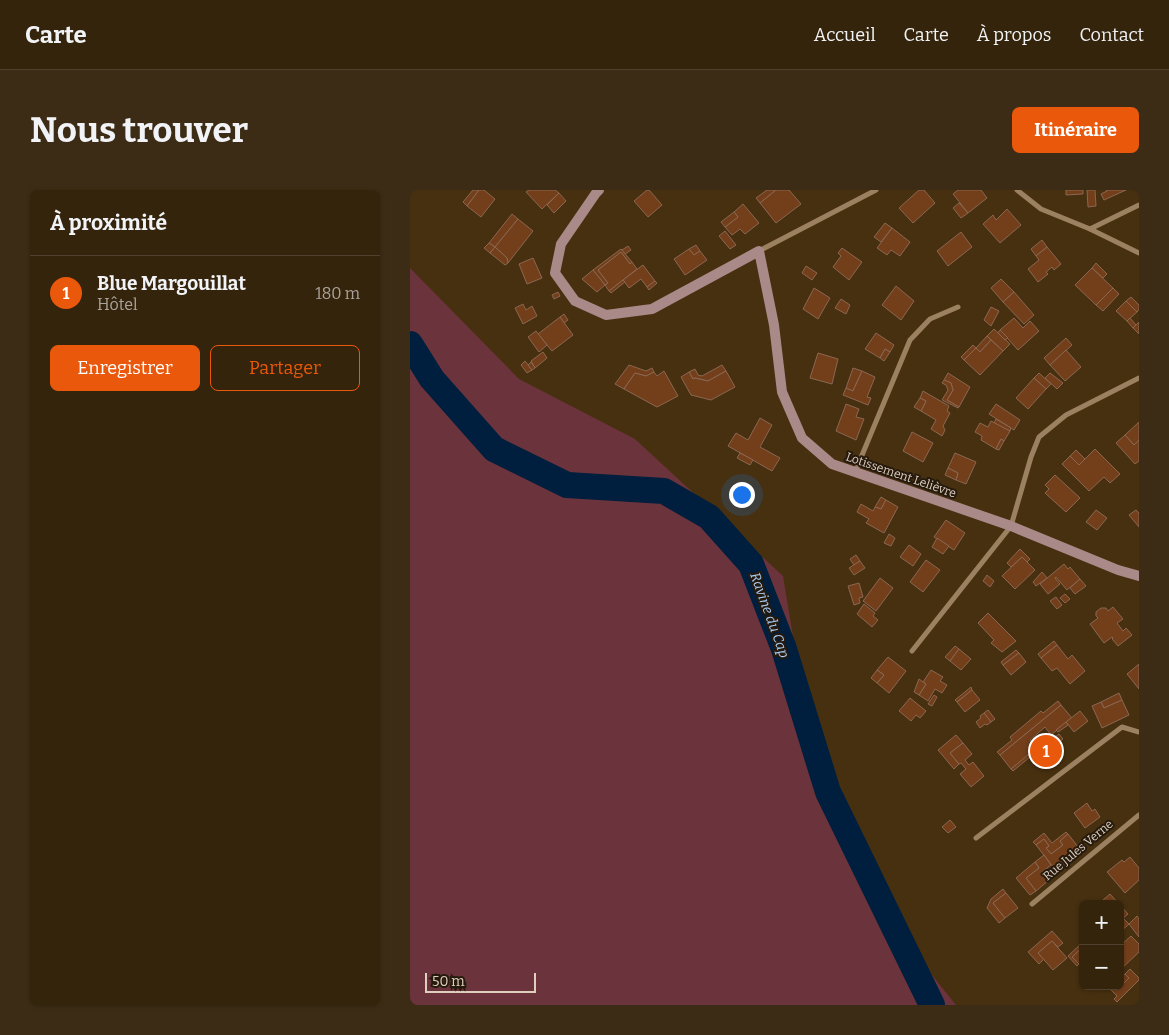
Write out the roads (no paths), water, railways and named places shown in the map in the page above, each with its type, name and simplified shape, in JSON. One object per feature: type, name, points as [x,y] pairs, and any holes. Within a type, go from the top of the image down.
[{"type":"street","points":[[599,190],[560,244],[555,273],[575,301],[606,315],[652,309],[876,190]]},
{"type":"street","points":[[1017,190],[1041,209],[1090,229],[1139,253]]},
{"type":"street","points":[[1090,229],[1139,205]]},
{"type":"street","name":"Lotissement Lelièvre","points":[[759,252],[774,325],[782,392],[802,438],[832,464],[1011,526],[1118,570],[1139,576]]},
{"type":"street","points":[[855,472],[910,340],[930,319],[958,307]]},
{"type":"street","points":[[912,651],[1011,526],[1031,457],[1039,437],[1066,415],[1139,378]]},
{"type":"street","points":[[976,838],[1122,727],[1139,732]]},
{"type":"street","name":"Rue Jules Verne","points":[[1032,904],[1139,815]]},
{"type":"waterway","name":"Ravine du Cap","points":[[410,344],[432,379],[494,449],[567,485],[664,491],[709,517],[751,564],[784,649],[828,792],[932,1005]]},
{"type":"place","name":"Blue Margouillat","points":[[1046,751]]}]
